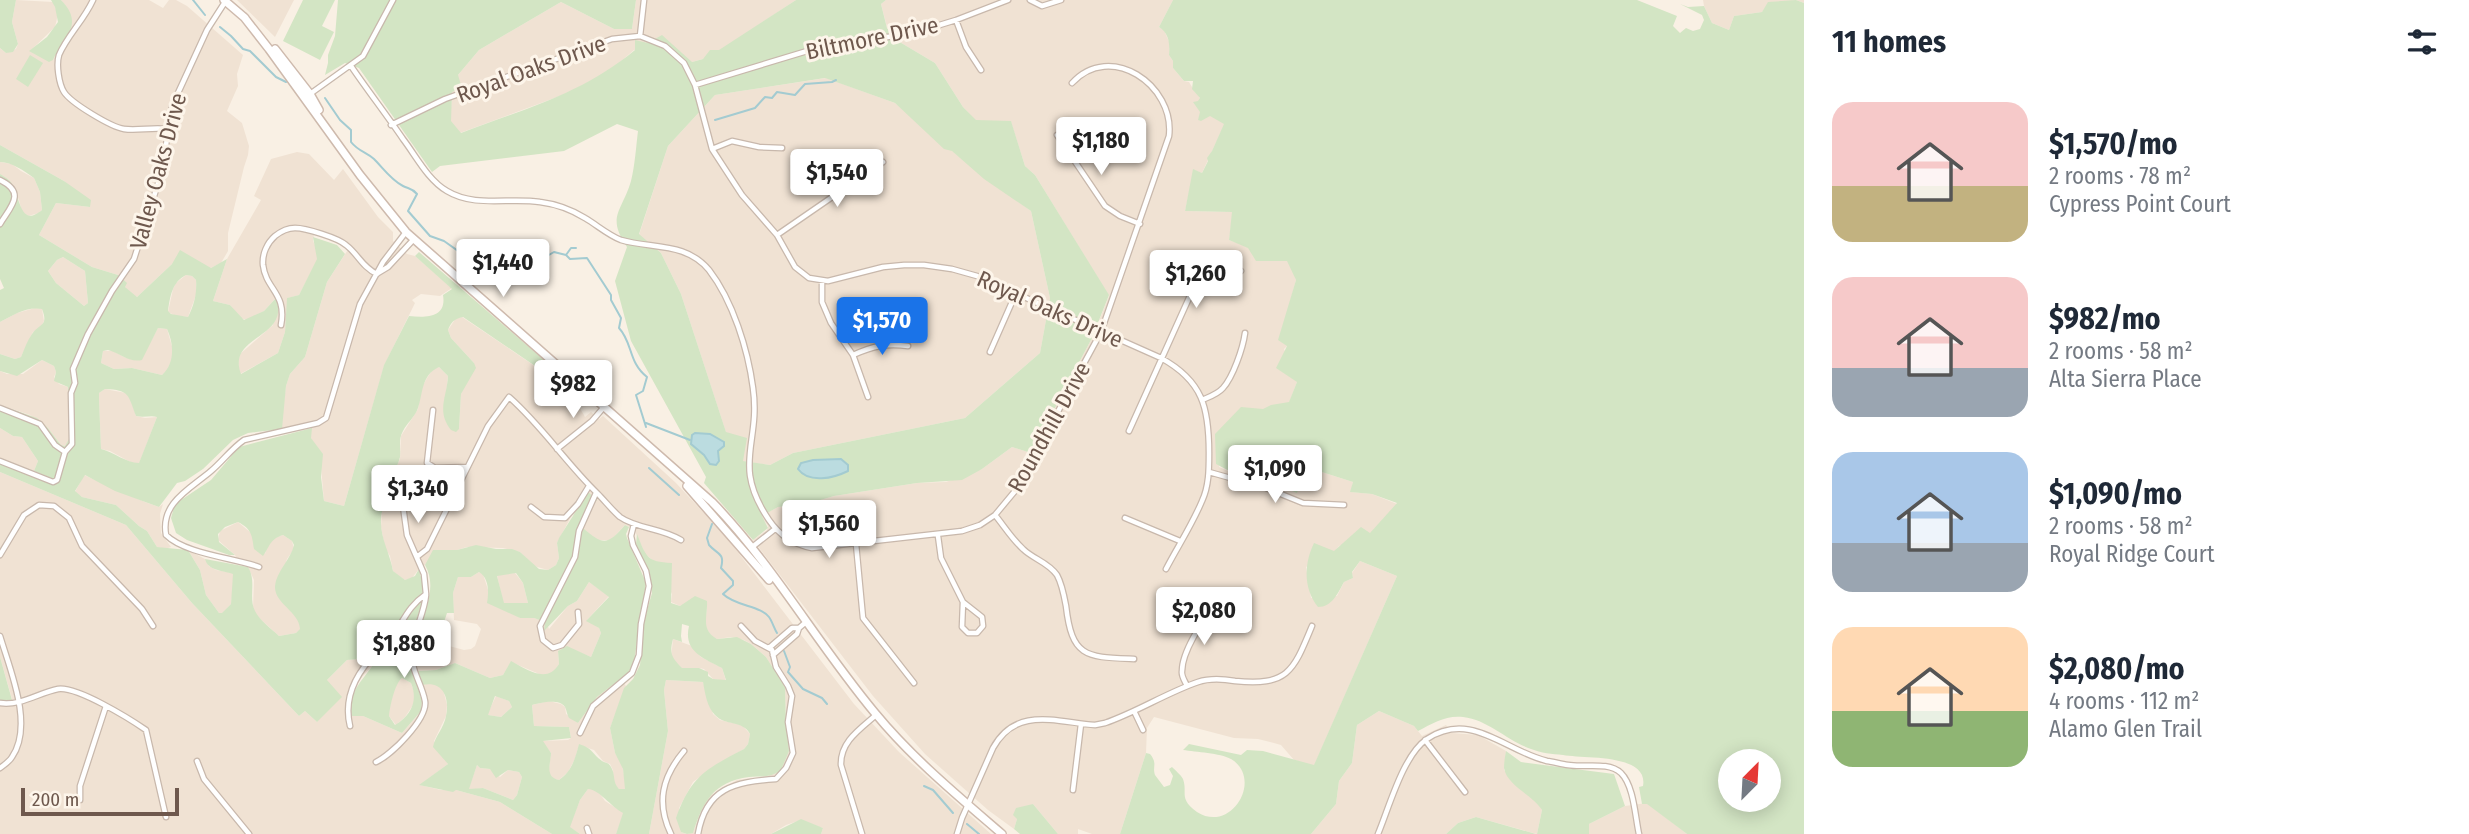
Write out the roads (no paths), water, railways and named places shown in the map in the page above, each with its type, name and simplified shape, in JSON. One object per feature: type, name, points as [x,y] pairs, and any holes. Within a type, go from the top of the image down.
[{"type":"street","points":[[93,0],[87,14],[60,53],[58,61],[64,92],[113,126],[124,129],[167,129]]},
{"type":"street","points":[[307,96],[363,55],[393,0]]},
{"type":"street","points":[[644,0],[640,36],[665,46],[684,64],[695,85],[712,149],[742,195],[777,235],[799,272],[821,281],[822,302],[831,323],[853,355],[868,397]]},
{"type":"street","name":"Biltmore Drive","points":[[695,85],[837,42],[907,35],[956,20],[995,2],[1008,0]]},
{"type":"street","points":[[1030,0],[1042,6],[1061,0]]},
{"type":"street","points":[[225,1],[244,17],[307,96],[369,186],[407,232],[712,502],[802,625],[876,715],[1002,834]]},
{"type":"street","name":"Valley Oaks Drive","points":[[0,461],[53,482],[57,480],[65,452],[72,444],[71,393],[75,383],[74,369],[88,334],[134,259],[162,171],[172,106],[207,30],[225,1]]},
{"type":"street","points":[[956,20],[967,47],[981,69]]},
{"type":"street","name":"Royal Oaks Drive","points":[[391,125],[445,99],[612,39],[640,36]]},
{"type":"street","name":"Roundhill Drive","points":[[351,66],[391,125],[436,182],[451,194],[472,200],[523,200],[557,206],[583,217],[618,239],[677,249],[695,257],[706,268],[716,280],[734,317],[749,362],[754,406],[748,472],[756,499],[775,529],[786,538],[800,545],[824,548],[938,536],[973,528],[995,515],[1015,491],[1101,332],[1169,136],[1168,117],[1161,97],[1142,78],[1116,68],[1085,71],[1072,83]]},
{"type":"street","points":[[1057,135],[1105,206],[1140,224]]},
{"type":"street","points":[[712,149],[732,141],[759,147],[782,148]]},
{"type":"street","points":[[777,235],[883,162]]},
{"type":"street","points":[[0,180],[12,188],[15,195],[15,202],[0,224]]},
{"type":"street","points":[[281,325],[282,305],[263,265],[266,248],[278,234],[294,228],[341,242],[348,246],[362,264],[377,274]]},
{"type":"street","points":[[259,567],[219,558],[175,543],[166,535],[166,516],[177,497],[212,471],[244,440],[317,423],[326,418],[366,291],[383,262],[407,232]]},
{"type":"street","points":[[377,274],[388,267],[414,239]]},
{"type":"street","name":"Royal Oaks Drive","points":[[821,281],[835,280],[883,267],[924,265],[977,275],[1161,358],[1188,377],[1202,400],[1208,422],[1209,472],[1203,500],[1166,569]]},
{"type":"street","points":[[1129,430],[1198,278],[1221,265],[1241,271]]},
{"type":"street","points":[[990,352],[1016,293]]},
{"type":"street","points":[[1202,400],[1219,392],[1226,385],[1243,346],[1245,333]]},
{"type":"street","points":[[853,355],[873,346],[890,343],[908,346]]},
{"type":"street","points":[[418,556],[427,549],[488,426],[509,397],[529,414],[589,486],[620,516],[681,540]]},
{"type":"street","points":[[557,449],[592,421],[604,407]]},
{"type":"street","points":[[0,408],[36,422],[59,449],[65,452]]},
{"type":"street","points":[[433,410],[427,463],[435,468],[468,467]]},
{"type":"street","points":[[1209,472],[1266,488],[1303,503],[1344,505]]},
{"type":"street","points":[[531,507],[544,517],[565,518],[589,486]]},
{"type":"street","points":[[578,612],[579,624],[562,645],[553,648],[543,640],[540,626],[575,557],[579,531],[596,493]]},
{"type":"street","points":[[376,762],[387,757],[423,713],[425,700],[412,658],[414,633],[426,594],[424,574],[407,535],[402,499]]},
{"type":"street","points":[[0,555],[24,515],[39,505],[54,506],[69,519],[82,546],[142,609],[153,626]]},
{"type":"street","points":[[995,515],[1023,550],[1045,564],[1058,577],[1070,636],[1077,645],[1098,657],[1134,659]]},
{"type":"street","points":[[1125,519],[1180,541]]},
{"type":"street","points":[[580,733],[593,706],[632,673],[639,655],[641,624],[649,586],[646,571],[633,545],[631,536],[634,523]]},
{"type":"street","points":[[749,550],[775,529]]},
{"type":"street","points":[[938,536],[941,558],[963,602],[982,617],[983,626],[977,633],[968,633],[962,627],[963,602]]},
{"type":"street","points":[[856,544],[863,618],[914,683]]},
{"type":"street","points":[[350,726],[347,708],[351,688],[376,653],[388,643],[405,613],[426,594]]},
{"type":"street","points":[[1187,687],[1181,674],[1184,662],[1204,617],[1215,608]]},
{"type":"street","points":[[771,651],[792,628],[802,625]]},
{"type":"street","points":[[698,834],[708,803],[718,794],[744,781],[775,779],[791,758],[793,747],[788,716],[792,696],[788,685],[776,667],[771,651],[755,641],[741,626]]},
{"type":"street","points":[[957,834],[993,748],[1012,726],[1032,718],[1081,724],[1105,723],[1187,687],[1213,679],[1267,682],[1283,676],[1299,657],[1312,626]]},
{"type":"street","points":[[0,636],[20,702],[22,727],[12,757],[0,768]]},
{"type":"street","points":[[0,703],[20,702],[61,688],[86,696],[128,717],[146,730],[166,817]]},
{"type":"street","points":[[80,800],[80,786],[106,706]]},
{"type":"street","points":[[1134,711],[1143,730]]},
{"type":"street","points":[[862,834],[841,765],[841,755],[850,738],[876,715]]},
{"type":"street","points":[[1073,790],[1081,724]]},
{"type":"street","points":[[1378,834],[1406,766],[1425,740],[1439,732],[1456,729],[1479,731],[1527,756],[1570,765],[1606,766],[1619,771],[1627,782],[1639,834]]},
{"type":"street","points":[[1425,740],[1465,792]]},
{"type":"street","points":[[671,834],[665,822],[664,783],[671,766],[684,751]]},
{"type":"street","points":[[197,761],[204,779],[249,834]]},
{"type":"water","points":[[710,434],[724,442],[724,446],[718,451],[719,461],[716,465],[710,464],[691,444],[692,435]]},
{"type":"water","points":[[841,459],[848,465],[848,471],[836,476],[808,477],[798,469],[801,463],[813,460]]},
{"type":"waterway","points":[[193,0],[205,15]]},
{"type":"waterway","points":[[220,27],[276,77],[286,82]]},
{"type":"waterway","points":[[715,120],[755,108],[765,97],[772,98],[777,92],[795,95],[805,84],[836,80]]},
{"type":"waterway","points":[[325,98],[340,120],[351,130],[351,142],[374,159],[395,181],[417,194],[408,211],[430,236],[444,241],[468,258],[485,249],[513,265],[533,253],[547,256],[554,252],[570,259],[587,258],[611,295],[621,318],[619,328],[627,340],[633,359],[647,377],[643,391],[636,395],[646,427]]},
{"type":"waterway","points":[[566,255],[571,248],[576,248]]},
{"type":"waterway","points":[[646,423],[690,440]]},
{"type":"waterway","points":[[649,468],[679,495]]},
{"type":"waterway","points":[[712,524],[707,538],[709,545],[720,555],[721,568],[733,581],[733,585],[723,594],[765,613],[777,633]]},
{"type":"waterway","points":[[784,651],[790,667],[788,672],[803,689],[822,698],[827,704]]},
{"type":"waterway","points":[[924,786],[933,790],[953,813]]},
{"type":"waterway","points":[[967,824],[979,834]]}]
